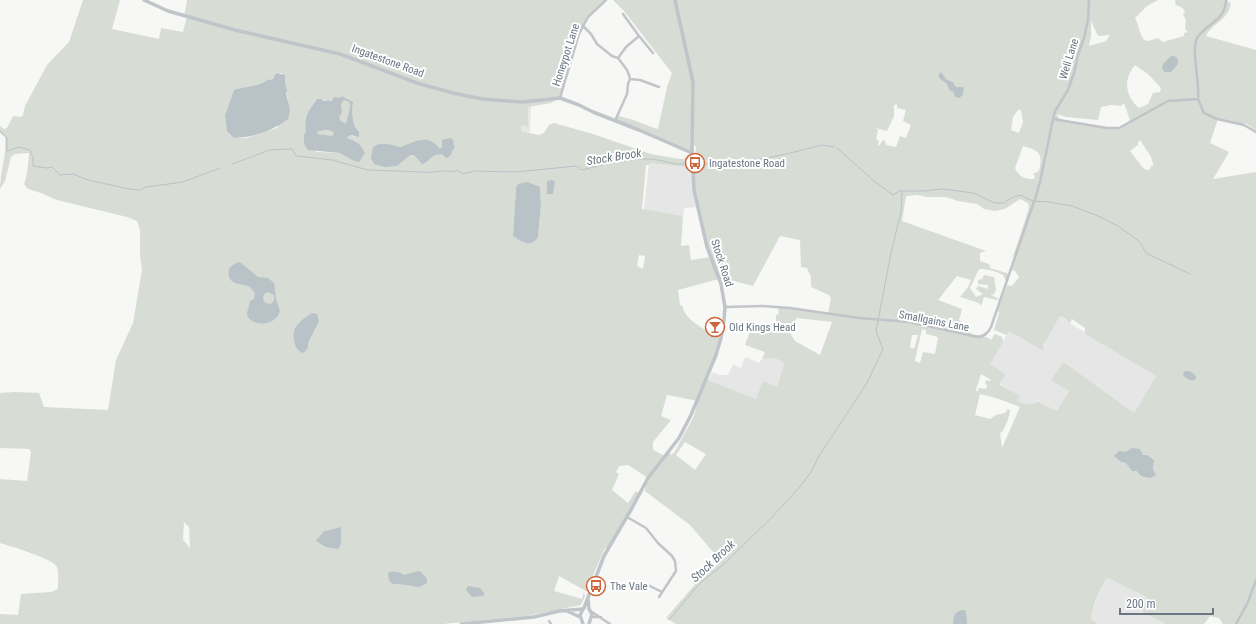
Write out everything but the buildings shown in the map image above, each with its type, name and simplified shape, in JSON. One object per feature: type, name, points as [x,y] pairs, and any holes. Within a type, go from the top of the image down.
[{"type":"street","name":"Ingatestone Road","points":[[144,0],[168,11],[235,30],[340,54],[417,83],[453,93],[482,99],[524,102],[560,98],[580,105],[615,122],[639,130],[692,153]]},
{"type":"street","name":"Honeypot Lane","points":[[560,98],[579,34],[588,17],[606,0]]},
{"type":"street","name":"Stock Road","points":[[583,624],[580,612],[583,609],[604,556],[648,478],[679,438],[692,415],[721,338],[725,307],[721,284],[707,247],[694,190],[692,153],[694,82],[675,0]]},
{"type":"street","name":"Well Lane","points":[[1053,119],[1055,111],[1068,90],[1074,73],[1088,20],[1089,0]]},
{"type":"street","points":[[1226,0],[1222,15],[1197,38],[1195,48],[1199,86],[1198,99],[1204,113],[1217,119],[1244,125],[1256,132]]},
{"type":"street","points":[[623,14],[653,53]]},
{"type":"street","points":[[583,26],[591,34],[597,44],[612,56],[618,58],[627,70],[630,79],[615,122]]},
{"type":"street","points":[[618,58],[626,47],[640,36]]},
{"type":"street","points":[[630,79],[640,80],[659,87]]},
{"type":"street","points":[[1053,119],[1107,128],[1119,128],[1168,101],[1198,99]]},
{"type":"street","name":"Smallgains Lane","points":[[725,307],[763,306],[790,308],[876,320],[910,322],[977,337],[983,337],[989,332],[991,327],[1036,196],[1053,119]]},
{"type":"street","points":[[626,517],[646,528],[675,561],[676,571],[659,597]]},
{"type":"street","points":[[1236,624],[1248,602],[1256,580]]},
{"type":"street","points":[[646,584],[662,592]]},
{"type":"street","name":"Stock Road","points":[[588,596],[590,610],[589,624]]},
{"type":"street","points":[[461,624],[534,617],[566,610],[583,609],[590,610],[610,624]]},
{"type":"street","points":[[566,610],[586,620],[601,617]]},
{"type":"shaded area","points":[[83,0],[120,0],[112,29],[159,39],[161,28],[183,32],[187,16],[184,15],[187,0],[606,0],[588,17],[579,34],[560,98],[551,103],[528,107],[528,126],[521,125],[521,131],[539,135],[544,133],[549,125],[554,123],[593,134],[651,154],[684,159],[688,154],[692,156],[692,159],[695,158],[696,146],[692,145],[692,153],[615,122],[617,116],[628,118],[658,129],[667,87],[672,73],[624,11],[613,0],[1158,0],[1147,6],[1135,18],[1144,40],[1148,41],[1158,38],[1163,42],[1184,36],[1184,33],[1188,32],[1185,29],[1186,20],[1183,14],[1185,12],[1183,8],[1176,5],[1175,0],[1228,0],[1228,2],[1231,3],[1227,14],[1206,36],[1256,50],[1256,130],[1245,123],[1244,125],[1218,119],[1210,143],[1229,152],[1213,179],[1256,172],[1256,624],[1223,624],[1219,618],[1210,616],[1204,624],[1166,624],[1142,612],[1147,597],[1107,578],[1093,608],[1091,619],[1098,624],[967,624],[967,617],[953,618],[953,624],[676,624],[666,618],[698,581],[720,560],[690,525],[645,491],[648,478],[628,465],[619,466],[616,472],[619,474],[612,490],[628,503],[636,491],[640,494],[609,549],[605,548],[586,591],[559,576],[554,591],[582,599],[584,592],[585,596],[581,605],[527,616],[443,624],[0,624],[0,614],[18,615],[21,594],[51,592],[58,589],[58,572],[57,567],[48,560],[0,543],[0,479],[27,481],[31,452],[29,449],[0,448],[0,393],[39,393],[44,407],[108,410],[116,360],[133,323],[142,270],[140,230],[137,221],[127,217],[57,200],[28,189],[24,184],[27,173],[29,153],[15,154],[11,157],[5,181],[0,189],[5,137],[0,133],[0,126],[4,129],[7,128],[13,116],[21,117],[23,115],[25,106],[47,65],[69,42]],"holes":[[[1091,21],[1099,36],[1110,35],[1106,41],[1089,46]],[[1135,65],[1148,74],[1161,88],[1160,92],[1153,93],[1148,104],[1139,108],[1128,93],[1127,87],[1131,70]],[[277,73],[282,73],[285,80],[288,99],[277,128],[246,138],[234,138],[225,115],[234,90],[260,84],[269,79],[271,80],[274,78]],[[941,73],[946,79],[953,82],[956,87],[964,90],[963,95],[949,88],[946,83],[940,79],[938,75]],[[340,98],[353,102],[352,118],[356,130],[355,137],[351,135],[347,136],[347,138],[356,141],[352,160],[341,153],[316,152],[308,137],[305,125],[307,113],[317,99],[328,100]],[[1124,103],[1130,120],[1121,127],[1107,128],[1060,120],[1057,114],[1066,117],[1098,120],[1101,107],[1111,105],[1121,106]],[[897,104],[897,108],[906,110],[903,121],[911,125],[906,138],[900,136],[896,147],[886,145],[885,141],[883,140],[879,146],[879,141],[876,139],[878,130],[875,128],[887,131],[894,116],[894,105]],[[1018,110],[1021,110],[1023,122],[1019,133],[1011,130],[1013,117]],[[1140,140],[1151,157],[1154,166],[1152,165],[1149,170],[1144,169],[1130,151],[1138,145]],[[1023,146],[1037,151],[1041,160],[1039,171],[1033,174],[1035,176],[1034,179],[1025,178],[1018,173],[1015,168]],[[649,163],[691,168],[707,247],[711,257],[691,260],[689,245],[681,246],[683,216],[642,209],[646,165],[649,165]],[[540,187],[541,205],[538,237],[513,236],[516,188]],[[917,195],[927,197],[946,197],[958,201],[977,204],[984,209],[995,211],[1005,209],[1020,199],[1028,203],[1029,208],[1013,256],[1015,259],[1012,270],[1015,271],[1019,277],[1012,286],[1007,285],[998,310],[999,313],[994,330],[1007,335],[1009,331],[1044,351],[1043,346],[1060,316],[1070,324],[1072,319],[1085,328],[1085,334],[1156,376],[1134,413],[1065,363],[1062,364],[1051,380],[1069,391],[1057,411],[1038,401],[1033,404],[1017,401],[1020,396],[999,384],[1005,374],[990,364],[1003,342],[1002,337],[995,334],[991,340],[984,337],[992,325],[980,335],[969,332],[971,327],[959,320],[962,309],[938,300],[957,276],[971,280],[968,287],[960,297],[979,303],[981,306],[984,297],[999,299],[991,295],[994,294],[996,289],[994,277],[984,275],[982,279],[978,280],[978,284],[988,285],[988,289],[978,286],[976,289],[983,294],[976,297],[970,288],[979,269],[991,270],[1003,275],[1006,281],[1010,274],[990,268],[989,264],[980,261],[980,253],[986,251],[902,221],[906,196]],[[780,236],[800,240],[801,267],[807,268],[811,277],[811,287],[829,295],[831,298],[828,314],[778,307],[779,314],[776,315],[776,324],[753,323],[745,345],[765,352],[762,359],[775,358],[784,363],[777,387],[763,381],[756,399],[706,378],[721,338],[720,334],[711,333],[702,328],[689,318],[683,306],[680,305],[678,290],[719,279],[726,279],[753,286]],[[639,255],[645,256],[643,269],[637,266]],[[797,318],[832,322],[820,355],[795,341],[790,333],[791,325]],[[922,329],[926,330],[926,334],[938,337],[935,354],[923,352],[920,363],[915,361]],[[912,335],[918,335],[914,349],[910,347]],[[981,374],[991,380],[986,380],[986,389],[979,388],[977,392],[976,390]],[[980,394],[1020,407],[1002,448],[1000,433],[1006,424],[1010,410],[1008,409],[1005,413],[996,415],[990,419],[975,415]],[[667,395],[698,401],[694,416],[674,453],[671,455],[669,451],[665,456],[653,450],[653,442],[671,420],[661,416]],[[685,442],[706,454],[695,470],[676,455]],[[1126,452],[1143,455],[1154,463],[1153,470],[1141,476],[1126,463],[1121,462],[1115,456]],[[184,522],[189,527],[190,548],[183,540]]]},
{"type":"shaded area","points":[[1171,56],[1178,59],[1178,64],[1171,72],[1164,72],[1162,68],[1163,64]]},
{"type":"shaded area","points":[[941,72],[946,79],[953,82],[956,87],[963,87],[963,95],[959,98],[955,97],[953,91],[950,91],[946,83],[940,79],[938,75]]},
{"type":"shaded area","points":[[277,73],[285,75],[286,93],[290,110],[288,119],[263,133],[234,138],[227,131],[225,115],[234,90],[260,84],[269,79],[271,80]]},
{"type":"shaded area","points":[[341,96],[353,102],[353,118],[356,129],[359,132],[359,137],[351,135],[347,138],[358,143],[365,153],[359,162],[340,153],[308,150],[304,144],[306,118],[317,99],[331,101],[334,97],[340,98]],"holes":[[[344,100],[349,102],[350,107],[346,123],[342,122],[339,118],[342,112],[342,102]],[[325,130],[332,131],[334,133],[332,136],[318,134],[317,132]]]},
{"type":"shaded area","points":[[344,100],[349,102],[350,107],[346,123],[342,122],[339,118],[342,101]]},
{"type":"shaded area","points":[[528,103],[531,103],[530,132],[521,131],[521,125],[528,125]]},
{"type":"shaded area","points":[[325,130],[332,131],[334,133],[332,137],[318,134],[317,132]]},
{"type":"shaded area","points":[[451,138],[455,146],[450,156],[446,158],[442,154],[434,156],[422,164],[414,155],[410,155],[397,166],[385,167],[374,164],[371,158],[373,147],[380,144],[400,147],[418,141],[427,140],[431,141],[440,149],[442,147],[442,140]]},
{"type":"shaded area","points":[[649,163],[691,168],[698,207],[684,208],[683,216],[644,210]]},
{"type":"shaded area","points":[[547,181],[555,181],[553,194],[547,194]]},
{"type":"shaded area","points":[[527,182],[540,187],[541,205],[538,237],[529,243],[523,242],[513,236],[516,188],[518,184]]},
{"type":"shaded area","points":[[238,262],[258,277],[268,278],[274,283],[276,299],[280,311],[277,317],[268,323],[257,323],[249,318],[247,311],[250,301],[254,299],[255,293],[250,287],[231,281],[229,278],[229,268]],"holes":[[[268,292],[274,295],[274,301],[271,304],[265,303],[263,299],[264,294]]]},
{"type":"shaded area","points":[[312,313],[317,314],[319,321],[308,343],[308,348],[303,353],[296,347],[294,333],[300,322]]},
{"type":"shaded area","points":[[1060,316],[1070,324],[1085,332],[1085,334],[1156,376],[1134,413],[1065,363],[1063,364],[1069,391],[1057,411],[1037,400],[1034,404],[1029,405],[1017,401],[1019,396],[999,383],[990,364],[1009,331],[1044,350],[1043,346]]},
{"type":"shaded area","points":[[745,357],[759,363],[762,359],[775,358],[784,363],[777,387],[756,399],[708,380],[712,372],[720,375],[728,375],[733,364],[741,368]]},
{"type":"shaded area","points":[[1185,371],[1191,372],[1195,375],[1195,380],[1186,378],[1183,374]]},
{"type":"shaded area","points":[[1132,448],[1140,449],[1143,455],[1147,455],[1154,460],[1153,470],[1156,475],[1150,478],[1141,476],[1136,471],[1132,471],[1126,463],[1121,462],[1114,456],[1119,451],[1126,452]]},
{"type":"shaded area","points":[[341,527],[341,544],[338,549],[326,547],[316,541],[324,531]]},
{"type":"shaded area","points":[[418,571],[421,572],[427,579],[427,583],[419,587],[394,584],[391,583],[388,578],[388,573],[392,572],[398,572],[404,575]]},
{"type":"shaded area","points":[[1107,578],[1147,597],[1142,612],[1166,624],[1094,623],[1091,619],[1091,614]]},
{"type":"shaded area","points":[[468,586],[480,588],[484,593],[484,596],[472,597],[466,590]]},
{"type":"shaded area","points":[[962,610],[965,610],[966,612],[967,624],[953,624],[954,615]]},
{"type":"waterway","points":[[0,131],[7,138],[7,151],[19,147],[30,150],[33,158],[33,166],[47,168],[52,167],[60,175],[73,174],[88,180],[129,189],[140,190],[146,187],[183,182],[220,168]]},
{"type":"waterway","name":"Stock Brook","points":[[695,164],[743,162],[822,145],[834,147]]},
{"type":"waterway","points":[[837,148],[874,181],[893,195],[899,191],[943,189],[973,193],[995,203],[1004,203],[1011,198],[1020,195],[1033,201],[1072,206],[1118,226],[1140,242],[1146,253],[1190,274]]},
{"type":"waterway","points":[[232,164],[270,150],[292,149],[296,156],[332,160],[368,170],[429,172],[452,172],[457,170],[463,174],[474,171],[515,172],[577,166],[582,170],[613,162],[638,159],[653,159],[676,164],[692,164]]},
{"type":"waterway","name":"Stock Brook","points":[[669,620],[700,583],[724,564],[799,488],[811,472],[819,456],[867,383],[883,349],[876,331],[891,253],[901,212],[902,192]]},
{"type":"place","name":"Ingatestone Road","points":[[695,163]]},
{"type":"place","name":"Old Kings Head","points":[[715,327]]},
{"type":"place","name":"The Vale","points":[[596,586]]}]
